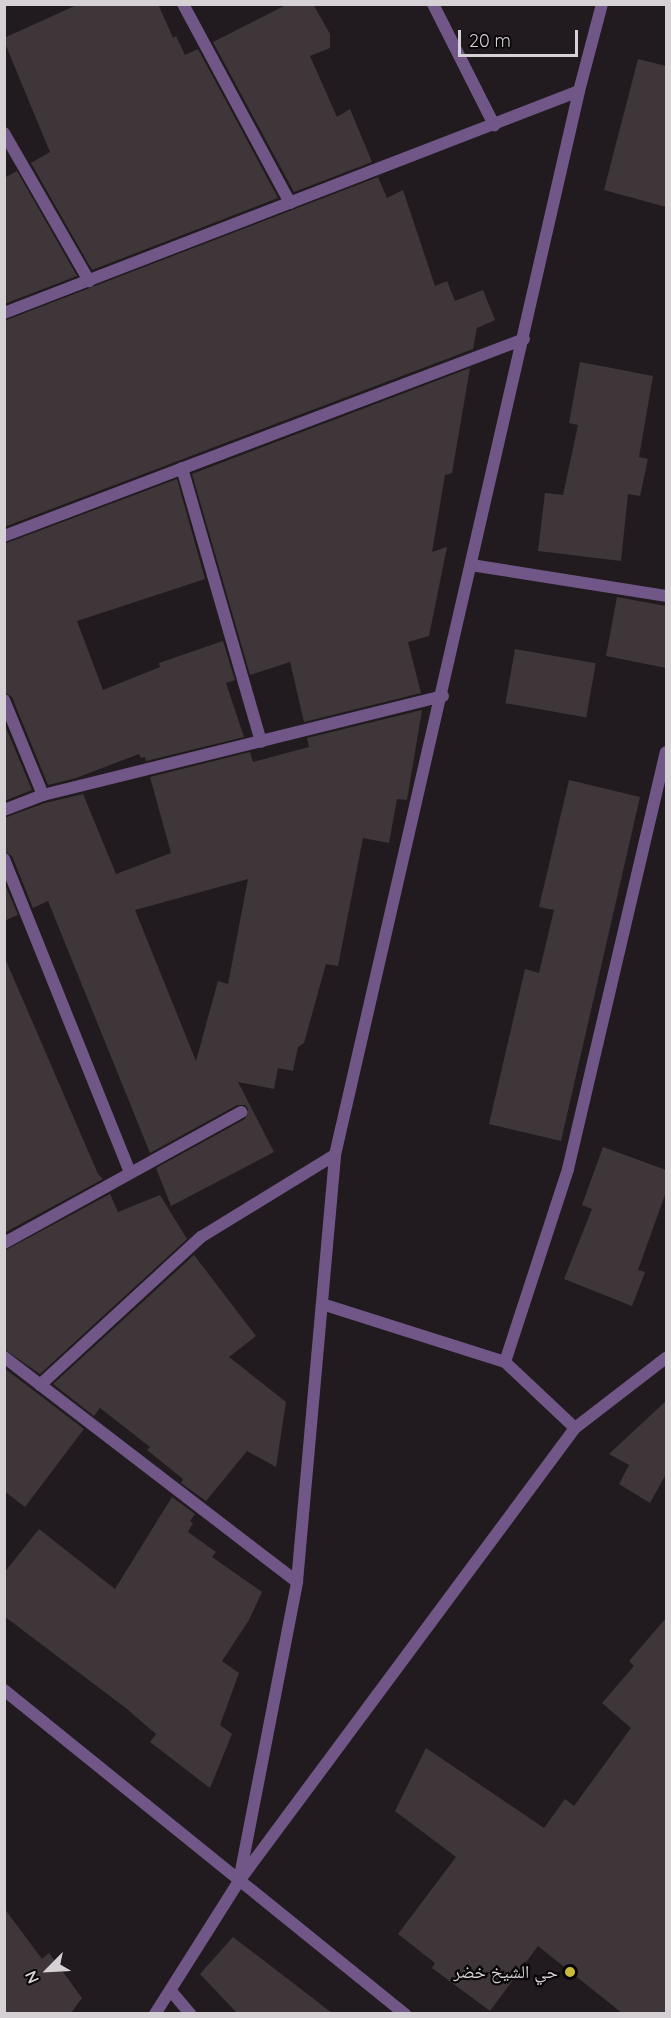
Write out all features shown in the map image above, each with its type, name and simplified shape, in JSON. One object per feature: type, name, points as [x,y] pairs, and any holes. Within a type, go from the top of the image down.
[{"type":"street","points":[[183,4],[290,203]]},
{"type":"street","points":[[433,4],[494,124]]},
{"type":"street","points":[[239,1881],[297,1582],[335,1155],[524,339],[579,91],[602,4]]},
{"type":"street","points":[[4,313],[579,91]]},
{"type":"street","points":[[4,133],[89,281]]},
{"type":"street","points":[[4,536],[524,339]]},
{"type":"street","points":[[182,468],[261,742]]},
{"type":"street","points":[[471,565],[666,596]]},
{"type":"street","points":[[4,810],[43,795],[442,696]]},
{"type":"street","points":[[4,700],[43,795]]},
{"type":"street","points":[[506,1362],[568,1169],[666,752]]},
{"type":"street","points":[[4,859],[130,1173]]},
{"type":"street","points":[[4,1243],[241,1112]]},
{"type":"street","points":[[40,1385],[201,1237],[335,1155]]},
{"type":"street","points":[[322,1304],[506,1362],[575,1428]]},
{"type":"street","points":[[4,1358],[297,1582]]},
{"type":"street","points":[[155,2013],[239,1881],[575,1428],[666,1358]]},
{"type":"street","points":[[4,1690],[405,2013]]},
{"type":"street","points":[[171,1991],[190,2013]]},
{"type":"building","points":[[79,4],[158,4],[173,38],[176,36],[185,55],[198,49],[278,198],[92,270],[31,163],[50,152],[4,41],[4,38]]},
{"type":"building","points":[[288,4],[313,4],[330,34],[330,48],[310,56],[337,117],[350,109],[372,162],[294,192],[213,42]]},
{"type":"building","points":[[638,59],[666,66],[666,207],[604,190]]},
{"type":"building","points":[[17,171],[77,276],[4,304],[4,178]]},
{"type":"building","points":[[378,177],[387,198],[403,190],[435,286],[447,281],[455,301],[483,290],[495,320],[477,328],[473,349],[4,527],[4,321]]},
{"type":"building","points":[[580,362],[653,376],[639,457],[648,459],[640,496],[628,494],[621,561],[538,551],[545,493],[563,495],[578,425],[569,423]]},
{"type":"building","points":[[470,368],[452,473],[445,475],[432,552],[447,547],[429,636],[408,642],[421,693],[304,722],[290,662],[250,675],[192,474]]},
{"type":"building","points":[[177,479],[205,579],[77,621],[103,690],[160,667],[159,663],[223,641],[235,680],[226,683],[244,737],[146,761],[145,757],[141,758],[139,754],[76,778],[48,785],[12,697],[4,692],[4,544]]},
{"type":"building","points":[[617,597],[666,606],[666,668],[606,656]]},
{"type":"building","points":[[515,649],[596,663],[586,717],[505,703]]},
{"type":"building","points":[[422,710],[407,800],[397,799],[389,843],[363,838],[338,966],[326,964],[304,1043],[298,1047],[293,1071],[278,1068],[274,1089],[238,1082],[274,1152],[171,1206],[156,1168],[245,1119],[248,1109],[245,1105],[237,1105],[150,1153],[48,901],[33,908],[12,856],[4,851],[4,818],[45,803],[83,794],[116,874],[171,853],[150,777],[250,752],[253,762],[309,747],[307,738]],"holes":[[[248,879],[228,984],[218,981],[196,1061],[135,910]]]},
{"type":"building","points":[[4,723],[32,790],[4,801]]},
{"type":"building","points":[[569,780],[640,797],[561,1141],[489,1124],[525,969],[539,973],[554,910],[539,907]]},
{"type":"building","points":[[4,882],[18,915],[4,921]]},
{"type":"building","points":[[4,956],[98,1174],[103,1179],[4,1233]]},
{"type":"building","points":[[603,1147],[666,1170],[666,1192],[638,1270],[645,1272],[632,1306],[564,1279],[592,1209],[582,1205]]},
{"type":"building","points":[[110,1194],[118,1212],[160,1195],[187,1239],[40,1374],[4,1349],[4,1251]]},
{"type":"building","points":[[194,1255],[256,1336],[229,1357],[286,1402],[276,1467],[247,1451],[206,1501],[181,1483],[183,1479],[147,1450],[150,1447],[100,1408],[94,1416],[53,1384]]},
{"type":"building","points":[[4,1368],[84,1429],[25,1507],[4,1491]]},
{"type":"building","points":[[666,1401],[666,1474],[650,1503],[619,1484],[629,1465],[609,1454]]},
{"type":"building","points":[[172,1497],[195,1514],[190,1521],[193,1523],[188,1532],[216,1552],[212,1557],[262,1592],[249,1620],[222,1661],[239,1673],[220,1725],[232,1734],[210,1788],[150,1742],[156,1734],[127,1709],[4,1616],[4,1573],[39,1529],[115,1589]]},
{"type":"building","points":[[666,1618],[666,2013],[622,2013],[538,1946],[490,2011],[432,1968],[435,1963],[398,1934],[456,1857],[395,1811],[426,1748],[544,1828],[565,1799],[574,1806],[631,1728],[602,1703],[634,1666],[629,1661]]},
{"type":"building","points":[[4,1908],[42,1959],[49,1953],[82,1998],[71,2013],[4,2013]]},
{"type":"building","points":[[233,1937],[332,2013],[237,2013],[200,1974]]},
{"type":"place","name":"حي الشيخ خضر","points":[[570,1972]]}]
